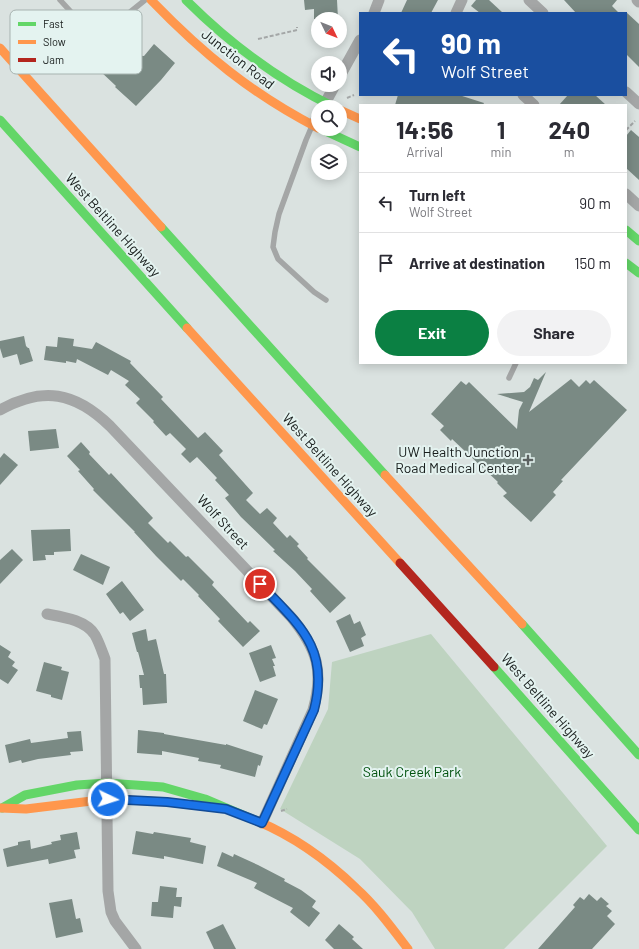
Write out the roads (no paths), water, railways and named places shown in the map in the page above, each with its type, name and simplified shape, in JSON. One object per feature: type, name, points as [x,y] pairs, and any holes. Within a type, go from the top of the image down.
[{"type":"main road","name":"Junction Road","points":[[151,0],[170,21],[231,74],[263,97],[311,121]]},
{"type":"main road","name":"Junction Road","points":[[186,0],[244,52],[317,100]]},
{"type":"main road","points":[[0,48],[10,59]]},
{"type":"main road","points":[[23,74],[335,421],[476,573],[639,755]]},
{"type":"main road","points":[[347,113],[359,119]]},
{"type":"main road","name":"West Beltline Highway","points":[[0,120],[267,417],[450,617],[639,830]]},
{"type":"main road","name":"Junction Road","points":[[339,136],[359,146]]},
{"type":"main road","points":[[627,231],[639,240]]},
{"type":"main road","points":[[627,264],[639,273]]},
{"type":"main road","points":[[582,692],[639,744]]},
{"type":"main road","points":[[551,731],[620,822]]},
{"type":"main road","points":[[1,808],[24,795],[76,785],[107,783],[163,787],[205,799],[262,823],[292,838],[333,868],[357,888],[408,949]]},
{"type":"main road","points":[[1,808],[26,809],[108,799],[167,802],[226,809]]},
{"type":"street","points":[[374,12],[379,0]]},
{"type":"street","points":[[456,12],[462,0]]},
{"type":"street","points":[[529,0],[542,12]]},
{"type":"street","points":[[347,63],[359,42]]},
{"type":"street","points":[[627,93],[639,104]]},
{"type":"street","points":[[524,96],[533,104]]},
{"type":"street","points":[[627,195],[639,206]]},
{"type":"street","name":"Wolf Street","points":[[0,410],[24,399],[55,395],[72,399],[101,416],[302,630],[312,646],[316,658],[319,682],[318,694],[314,710],[262,823]]},
{"type":"street","points":[[47,614],[72,619],[91,630],[95,635],[105,659],[108,891],[111,912],[115,921],[136,949]]},
{"type":"lane","points":[[60,0],[69,10]]},
{"type":"lane","points":[[132,10],[145,0]]},
{"type":"lane","points":[[311,133],[306,140],[279,214],[273,248],[278,259],[314,292],[326,300]]},
{"type":"lane","points":[[509,378],[516,364]]},
{"type":"place","name":"UW Health Junction Road Medical Center","points":[[528,460]]},
{"type":"park label","name":"Sauk Creek Park","points":[[412,772]]}]
